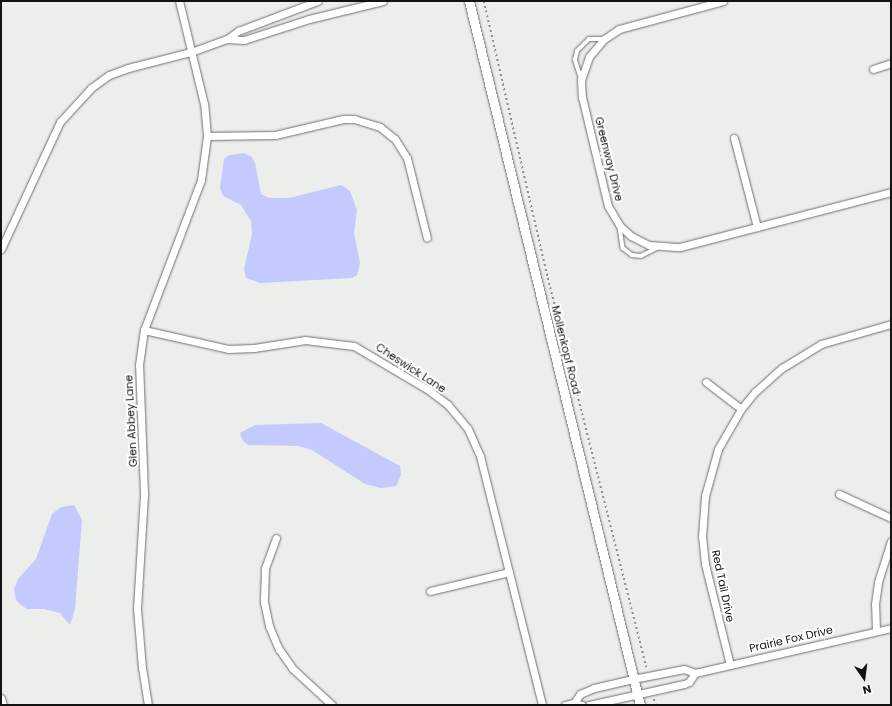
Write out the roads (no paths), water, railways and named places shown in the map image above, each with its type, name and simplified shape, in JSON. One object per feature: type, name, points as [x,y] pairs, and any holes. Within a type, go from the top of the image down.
[{"type":"street","name":"Glen Abbey Lane","points":[[148,705],[142,668],[137,608],[144,493],[138,382],[144,330],[201,180],[207,136],[207,116],[179,1]]},
{"type":"street","points":[[1,249],[51,139],[60,122],[81,97],[109,76],[128,68],[191,52],[228,39],[238,31],[318,1]]},
{"type":"street","points":[[228,39],[244,40],[309,19],[383,1]]},
{"type":"street","name":"Mollenkopf Road","points":[[469,1],[640,705]]},
{"type":"street","name":"Greenway Drive","points":[[723,1],[619,29],[604,39],[589,57],[581,80],[582,97],[608,206],[620,226],[639,241],[659,247],[680,247],[891,192]]},
{"type":"street","points":[[873,69],[891,63]]},
{"type":"street","points":[[207,136],[275,135],[343,119],[356,119],[380,127],[395,139],[407,158],[427,238]]},
{"type":"street","points":[[734,138],[757,227]]},
{"type":"street","name":"Red Tail Drive","points":[[730,665],[705,564],[702,516],[710,472],[727,431],[741,409],[770,377],[802,354],[835,339],[891,324]]},
{"type":"street","name":"Cheswick Lane","points":[[144,330],[228,349],[254,348],[305,340],[336,342],[354,346],[372,355],[427,389],[458,416],[476,444],[542,705]]},
{"type":"street","points":[[706,382],[741,409]]},
{"type":"street","points":[[839,494],[891,518]]},
{"type":"street","points":[[276,538],[265,569],[264,602],[269,626],[279,648],[293,669],[332,705]]},
{"type":"street","points":[[876,630],[875,604],[878,582],[891,541]]},
{"type":"street","points":[[430,591],[509,572]]},
{"type":"street","name":"Prairie Fox Drive","points":[[574,703],[580,694],[594,688],[684,669],[696,673],[876,630],[891,628]]},
{"type":"street","name":"Prairie Fox Drive","points":[[589,705],[689,682],[696,673]]},
{"type":"street","points":[[1,698],[3,705]]},
{"type":"street","points":[[565,705],[574,703],[582,705]]},
{"type":"lane","points":[[581,80],[575,60],[577,51],[589,40],[604,39]]},
{"type":"lane","points":[[620,226],[622,244],[629,254],[641,256],[659,247]]},
{"type":"water","points":[[244,153],[252,157],[255,163],[261,194],[269,198],[289,198],[341,185],[350,191],[357,210],[354,233],[360,263],[357,275],[352,278],[260,283],[246,278],[244,269],[252,234],[251,221],[241,205],[223,196],[220,188],[224,159],[229,155]]},
{"type":"water","points":[[321,423],[400,466],[401,475],[396,486],[381,488],[365,484],[312,450],[298,446],[248,445],[243,441],[240,433],[255,425]]},
{"type":"water","points":[[74,505],[82,520],[75,609],[70,625],[60,613],[44,609],[27,609],[16,600],[14,590],[18,579],[36,559],[52,514],[61,507]]}]
